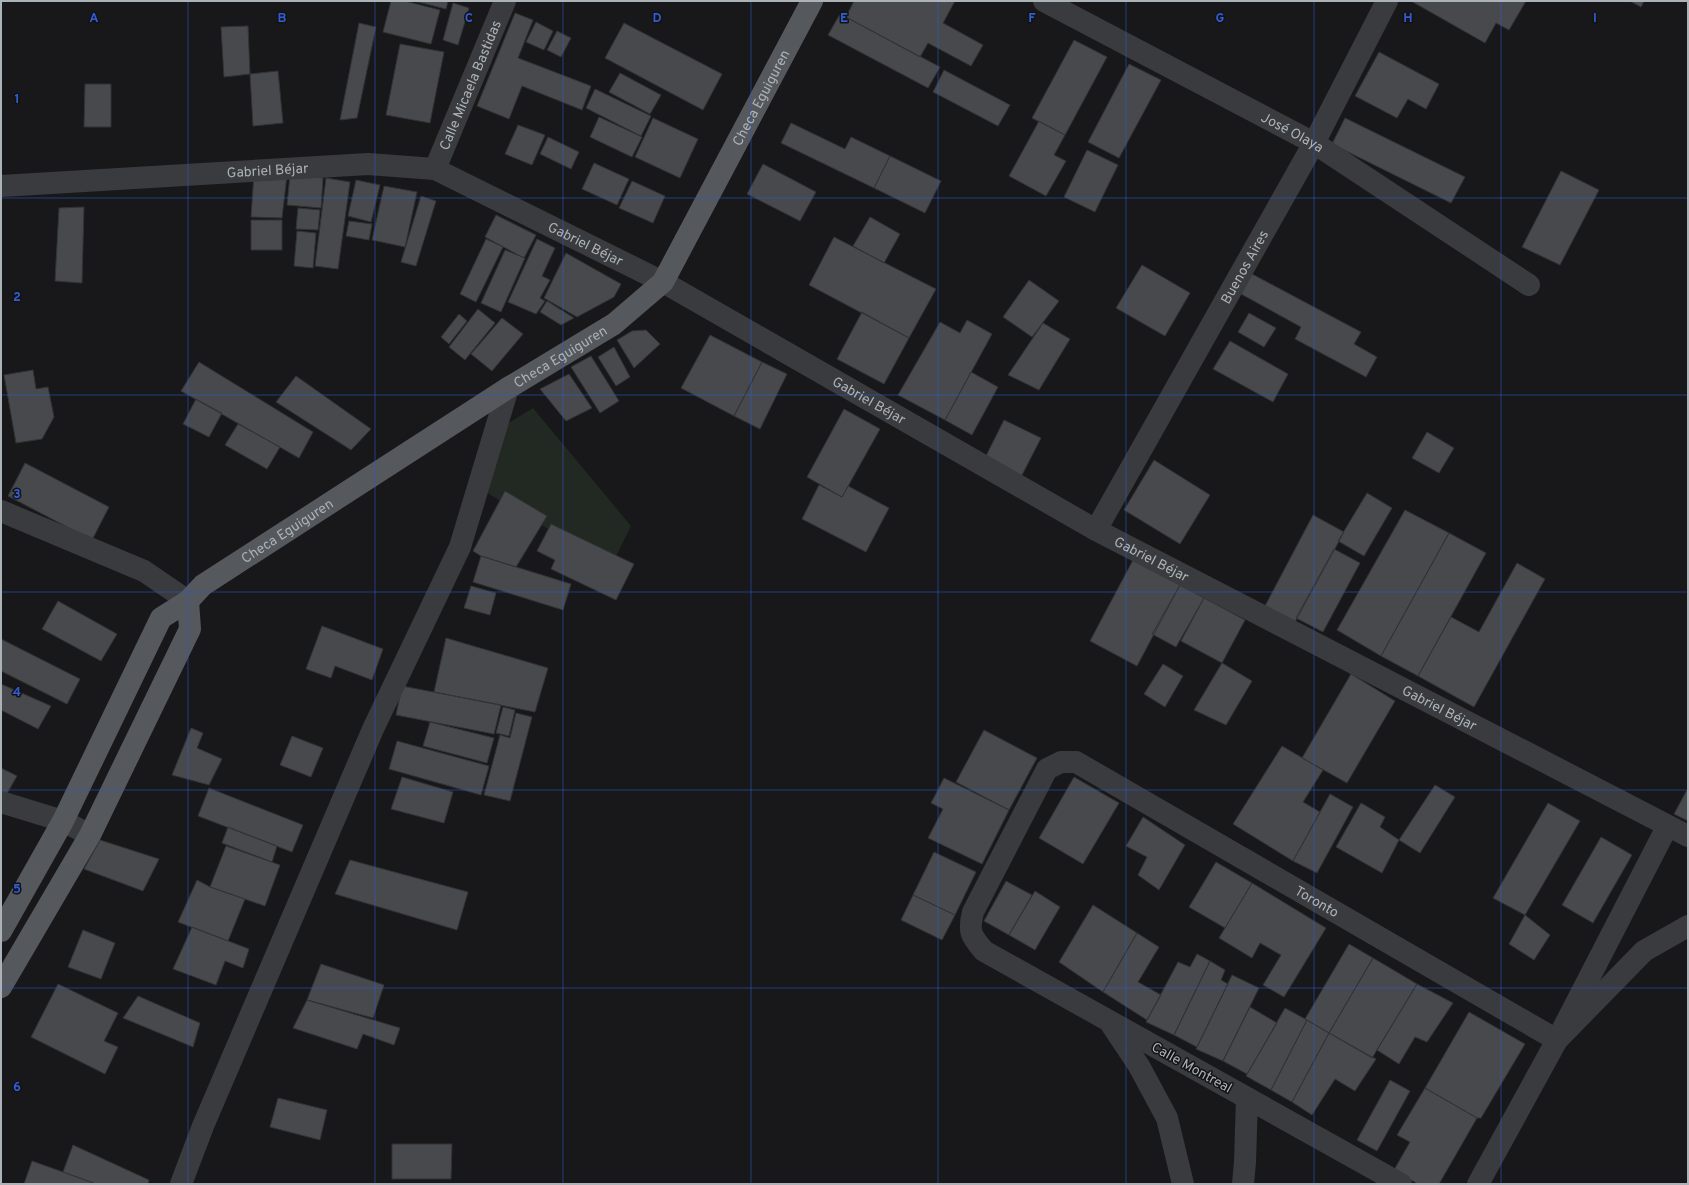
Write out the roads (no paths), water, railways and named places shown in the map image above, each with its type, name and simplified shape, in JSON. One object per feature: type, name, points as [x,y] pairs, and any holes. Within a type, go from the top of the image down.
[{"type":"main road","points":[[778,63],[794,1]]},
{"type":"main road","name":"Checa Eguiguren","points":[[1,931],[63,821],[162,618],[188,600],[204,585],[508,388],[614,324],[663,282],[812,1]]},
{"type":"main road","points":[[1,987],[90,835],[190,629],[188,600]]},
{"type":"street","name":"Calle Micaela Bastidas","points":[[435,169],[505,1]]},
{"type":"street","name":"José Olaya","points":[[1044,1],[1314,143],[1528,285]]},
{"type":"street","name":"Buenos Aires","points":[[1096,530],[1314,143],[1387,1]]},
{"type":"street","name":"Gabriel Béjar","points":[[1,186],[368,164],[435,169],[663,282],[1096,530],[1688,836]]},
{"type":"street","points":[[181,1184],[203,1126],[373,729],[460,547],[508,388]]},
{"type":"street","points":[[1,511],[144,571],[188,600]]},
{"type":"street","name":"Toronto","points":[[984,951],[972,937],[970,925],[973,912],[1047,769],[1061,762],[1076,762],[1557,1040]]},
{"type":"street","points":[[1,802],[63,821],[90,835]]},
{"type":"street","points":[[1478,1184],[1557,1040],[1667,826]]},
{"type":"street","points":[[1557,1040],[1644,951],[1688,926]]},
{"type":"street","name":"Calle Montreal","points":[[984,951],[1400,1184]]},
{"type":"street","points":[[1108,1020],[1139,1066],[1167,1118],[1183,1184]]},
{"type":"street","points":[[1243,1184],[1248,1098]]}]
